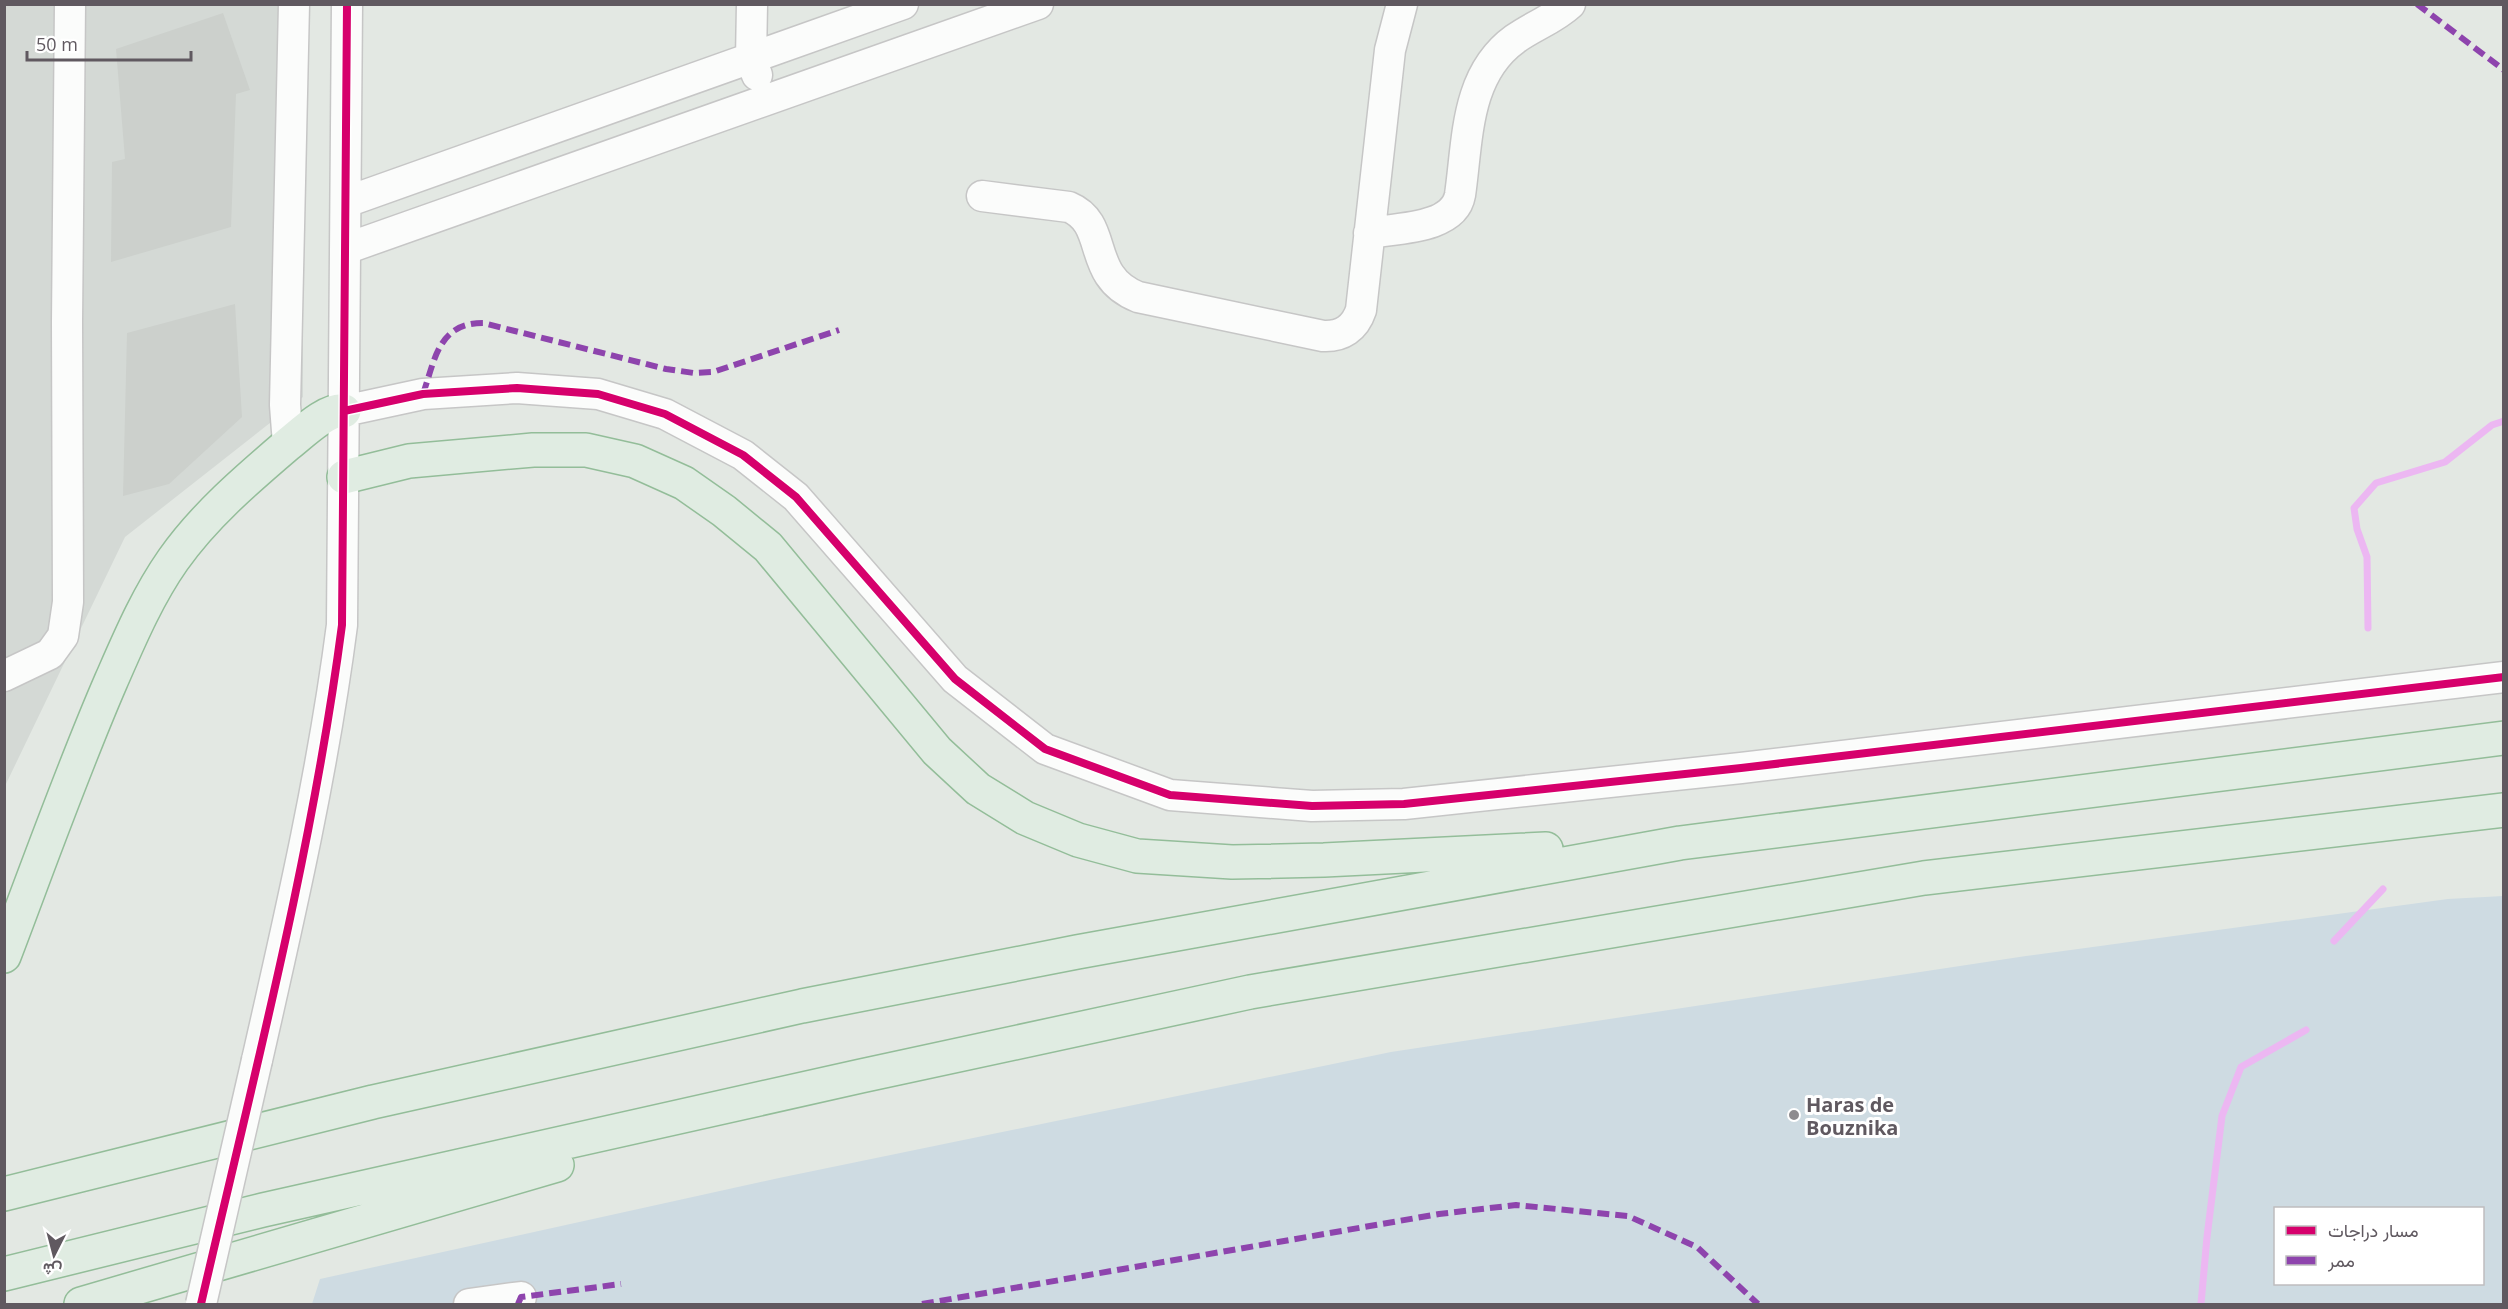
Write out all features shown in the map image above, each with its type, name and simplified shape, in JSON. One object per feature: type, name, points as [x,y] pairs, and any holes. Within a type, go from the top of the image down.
[{"type":"highway","points":[[4,956],[94,719],[136,623],[173,560],[209,517],[253,473],[320,420],[334,411],[344,411]]},
{"type":"highway","points":[[344,477],[409,461],[543,450],[586,450],[635,461],[684,483],[724,511],[768,547],[937,751],[978,789],[1025,818],[1078,840],[1137,856],[1232,862],[1324,860],[1680,843]]},
{"type":"highway","points":[[4,1194],[373,1102],[802,1006],[1077,952],[1680,843],[2504,738]]},
{"type":"highway","points":[[4,1274],[263,1210],[861,1076],[1250,992],[1924,878],[2504,810]]},
{"type":"highway","points":[[81,1305],[861,1076]]},
{"type":"street","points":[[4,676],[50,654],[63,636],[68,602],[67,311],[70,4]]},
{"type":"street","points":[[288,444],[285,405],[294,4]]},
{"type":"street","points":[[201,1305],[308,834],[330,717],[342,625],[347,4]]},
{"type":"street","points":[[752,4],[751,59],[766,100]]},
{"type":"street","points":[[346,202],[903,4]]},
{"type":"street","points":[[345,249],[1038,4]]},
{"type":"street","points":[[982,196],[1069,207],[1077,211],[1089,225],[1109,277],[1127,293],[1323,336],[1346,332],[1358,318],[1390,50],[1402,4]]},
{"type":"street","points":[[1369,233],[1435,221],[1451,214],[1459,202],[1473,98],[1485,72],[1504,48],[1516,38],[1563,11],[1570,4]]},
{"type":"street","points":[[344,411],[423,394],[517,388],[598,394],[665,414],[743,455],[796,497],[955,679],[1045,749],[1170,795],[1312,806],[1404,804],[1753,767],[2504,677]]},
{"type":"street","points":[[469,1305],[521,1297]]},
{"type":"shaded area","points":[[5,5],[303,5],[303,397],[125,537],[5,786]]},
{"type":"shaded area","name":"Haras de Bouznika","points":[[2503,896],[2503,1304],[312,1304],[320,1279],[779,1178],[1391,1052],[2026,956],[2448,899]]},
{"type":"building","points":[[223,13],[250,90],[236,94],[231,227],[111,262],[112,162],[125,159],[116,49]]},
{"type":"building","points":[[235,304],[242,417],[169,484],[123,496],[127,333]]},
{"type":"waterway","points":[[2368,628],[2367,557],[2357,529],[2354,508],[2376,483],[2445,462],[2492,425],[2504,421]]},
{"type":"waterway","points":[[2334,941],[2383,889]]},
{"type":"waterway","points":[[2201,1304],[2222,1116],[2241,1067],[2306,1030]]},
{"type":"marked path","points":[[2417,4],[2504,70]]},
{"type":"marked path","points":[[423,394],[435,357],[447,336],[456,329],[468,325],[483,323],[666,369],[694,373],[713,372],[839,330]]},
{"type":"marked path","points":[[922,1304],[1439,1214],[1516,1205],[1628,1216],[1697,1247],[1758,1304]]},
{"type":"marked path","points":[[518,1304],[521,1297],[621,1284]]},
{"type":"cycle path","points":[[201,1304],[261,1051],[298,881],[315,796],[342,625],[347,4]]},
{"type":"cycle path","points":[[344,411],[423,394],[517,388],[598,394],[665,414],[743,455],[796,497],[955,679],[1045,749],[1170,795],[1312,806],[1404,804],[1741,768],[2504,677]]},
{"type":"place","name":"Haras de Bouznika","points":[[1794,1115]]}]
